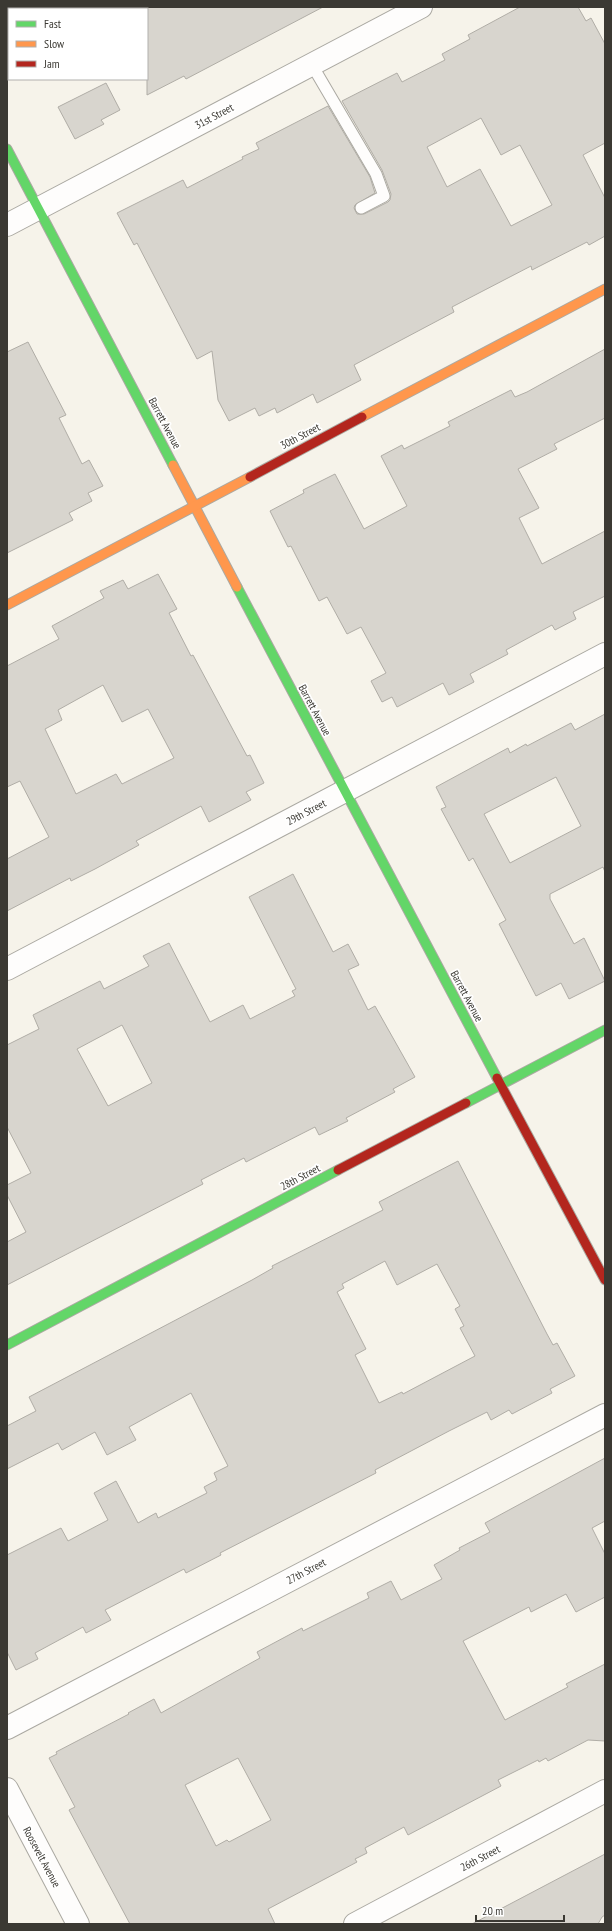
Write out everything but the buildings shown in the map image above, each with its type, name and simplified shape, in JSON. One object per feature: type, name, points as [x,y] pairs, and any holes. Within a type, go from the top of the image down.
[{"type":"street","name":"31st Street","points":[[7,225],[421,7]]},
{"type":"street","name":"Barrett Avenue","points":[[7,149],[344,792],[605,1280]]},
{"type":"street","name":"30th Street","points":[[7,604],[605,289]]},
{"type":"street","name":"29th Street","points":[[7,969],[605,654]]},
{"type":"street","name":"28th Street","points":[[7,1345],[605,1030]]},
{"type":"street","name":"27th Street","points":[[7,1728],[605,1415]]},
{"type":"street","name":"Roosevelt Avenue","points":[[7,1789],[78,1924]]},
{"type":"street","name":"26th Street","points":[[355,1924],[605,1791]]},
{"type":"lane","points":[[312,65],[376,174],[384,196],[361,208]]},
{"type":"traffic: fast","points":[[7,149],[173,465]]},
{"type":"traffic: fast","points":[[237,587],[497,1078]]},
{"type":"traffic: fast","points":[[466,1103],[605,1030]]},
{"type":"traffic: fast","points":[[7,1345],[338,1170]]},
{"type":"traffic: slow","points":[[362,417],[605,289]]},
{"type":"traffic: slow","points":[[173,465],[237,587]]},
{"type":"traffic: slow","points":[[7,605],[250,477]]},
{"type":"traffic: jam","points":[[250,477],[362,417]]},
{"type":"traffic: jam","points":[[497,1078],[605,1280]]},
{"type":"traffic: jam","points":[[338,1170],[466,1103]]}]
